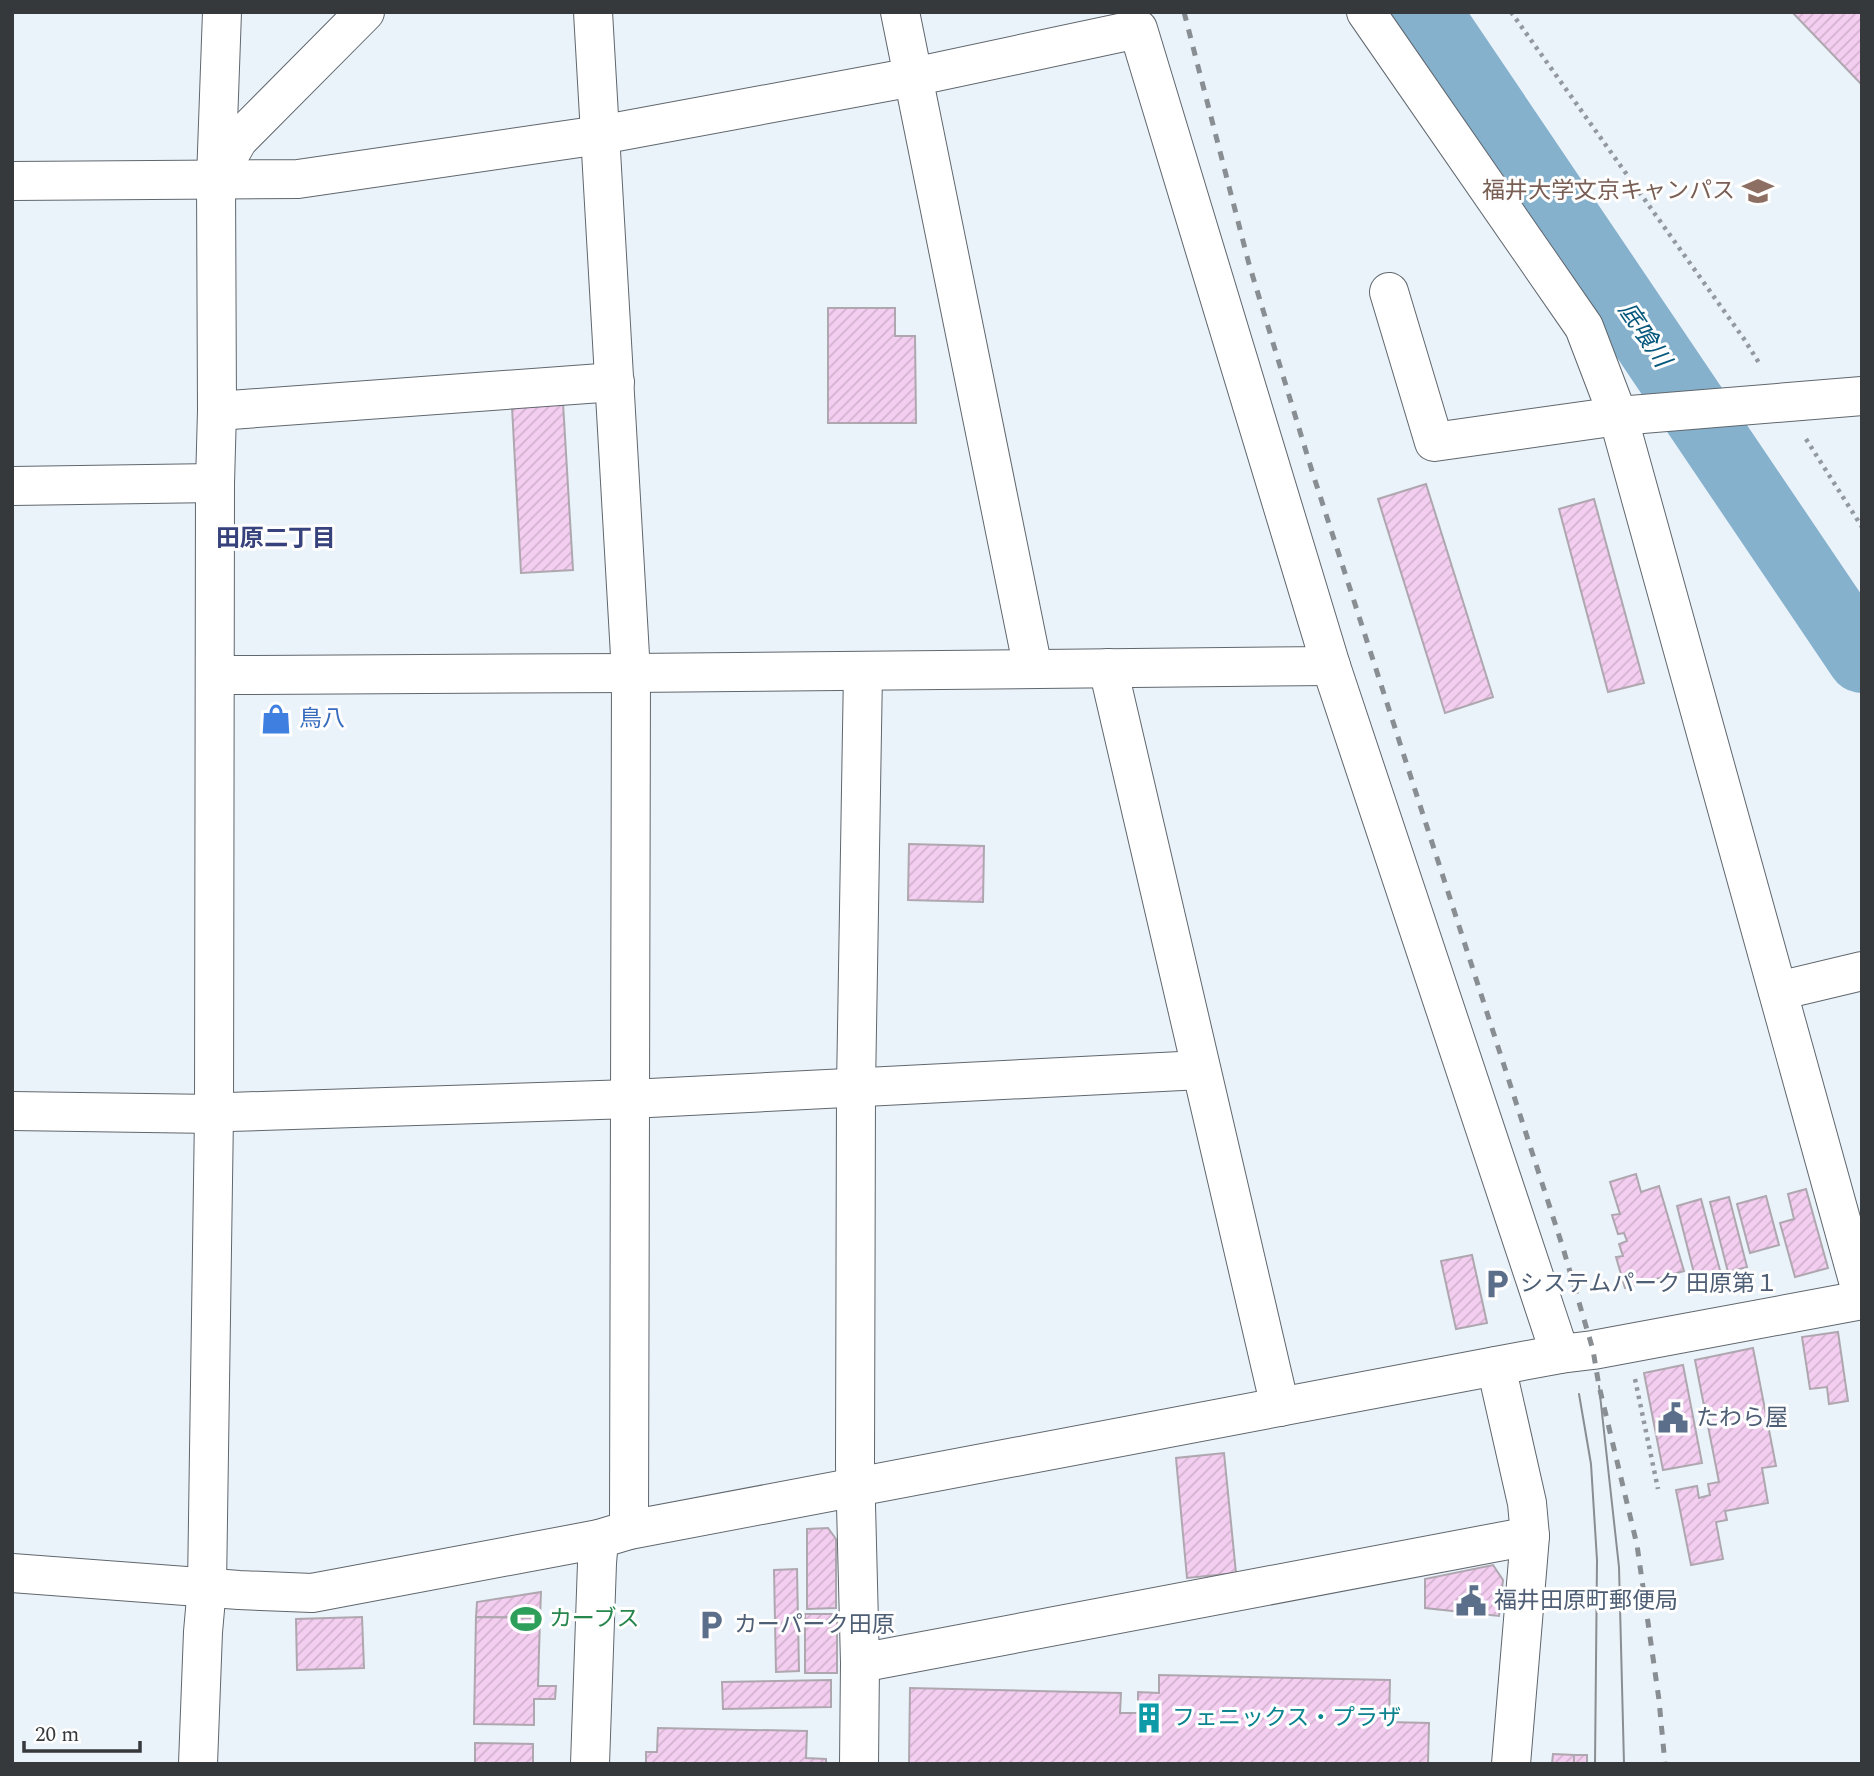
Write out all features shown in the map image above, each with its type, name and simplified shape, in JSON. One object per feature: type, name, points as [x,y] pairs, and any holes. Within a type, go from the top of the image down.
[{"type":"street","points":[[198,1764],[207,1587],[214,1114],[216,179],[222,12]]},
{"type":"street","points":[[216,179],[238,140],[365,12]]},
{"type":"street","points":[[590,1764],[597,1563],[614,1535],[630,1099],[631,673],[593,12]]},
{"type":"street","points":[[900,12],[1032,669]]},
{"type":"street","points":[[12,1573],[300,1593],[326,1591],[1862,1297],[1618,416],[1584,327],[1366,12]]},
{"type":"street","points":[[12,181],[299,179],[600,135],[913,77],[1138,29],[1331,666],[1560,1354]]},
{"type":"street","points":[[1389,292],[1434,442],[1618,416],[1862,396]]},
{"type":"street","points":[[217,411],[615,382]]},
{"type":"street","points":[[12,486],[215,483]]},
{"type":"street","points":[[215,678],[246,675],[1331,666]]},
{"type":"street","points":[[1108,668],[1280,1407]]},
{"type":"street","points":[[859,1764],[856,1088],[863,671]]},
{"type":"street","points":[[1778,991],[1862,971]]},
{"type":"street","points":[[12,1111],[214,1114],[630,1099],[1201,1070]]},
{"type":"street","points":[[1496,1366],[1527,1503],[1530,1536],[1511,1764]]},
{"type":"street","points":[[860,1663],[1530,1536]]},
{"type":"path","points":[[1511,12],[1744,339],[1862,527]]},
{"type":"path","points":[[1635,1377],[1658,1489]]},
{"type":"building","points":[[1792,12],[1862,12],[1862,85]]},
{"type":"building","points":[[828,308],[895,308],[895,336],[915,336],[916,423],[828,423]]},
{"type":"building","points":[[563,403],[573,570],[521,573],[512,407]]},
{"type":"building","points":[[1426,484],[1493,697],[1445,713],[1378,499]]},
{"type":"building","points":[[1594,499],[1644,683],[1608,692],[1559,509]]},
{"type":"building","points":[[909,844],[984,846],[983,902],[908,900]]},
{"type":"building","points":[[1636,1174],[1641,1192],[1659,1186],[1684,1271],[1625,1288],[1616,1257],[1623,1256],[1619,1244],[1627,1241],[1624,1233],[1618,1234],[1612,1215],[1620,1214],[1610,1182]]},
{"type":"building","points":[[1806,1189],[1828,1268],[1795,1277],[1780,1223],[1794,1219],[1788,1194]]},
{"type":"building","points":[[1766,1196],[1779,1245],[1750,1253],[1737,1204]]},
{"type":"building","points":[[1729,1197],[1747,1267],[1728,1272],[1710,1202]]},
{"type":"building","points":[[1701,1199],[1721,1274],[1696,1281],[1677,1206]]},
{"type":"building","points":[[1472,1255],[1487,1323],[1456,1329],[1441,1261]]},
{"type":"building","points":[[1838,1332],[1848,1401],[1829,1404],[1827,1387],[1810,1389],[1802,1337]]},
{"type":"building","points":[[1753,1348],[1776,1466],[1762,1468],[1768,1503],[1725,1511],[1727,1520],[1716,1522],[1723,1559],[1691,1565],[1676,1490],[1697,1486],[1699,1498],[1710,1495],[1708,1484],[1719,1482],[1695,1360]]},
{"type":"building","name":"たわら屋","points":[[1683,1365],[1702,1463],[1663,1470],[1644,1373]]},
{"type":"building","points":[[1224,1453],[1236,1573],[1187,1578],[1176,1458]]},
{"type":"building","points":[[828,1528],[836,1539],[836,1608],[807,1609],[807,1529]]},
{"type":"building","points":[[1493,1565],[1503,1580],[1499,1616],[1425,1608],[1425,1579]]},
{"type":"building","points":[[797,1569],[799,1671],[776,1672],[774,1570]]},
{"type":"building","points":[[541,1592],[540,1618],[476,1617],[477,1602]]},
{"type":"building","points":[[805,1614],[837,1614],[837,1673],[805,1673]]},
{"type":"building","points":[[362,1617],[364,1668],[297,1670],[296,1619]]},
{"type":"building","points":[[476,1617],[540,1618],[538,1686],[556,1686],[555,1699],[534,1699],[534,1725],[474,1724]]},
{"type":"building","name":"フェニックス・プラザ","points":[[1159,1675],[1390,1680],[1389,1722],[1429,1723],[1428,1764],[909,1764],[910,1688],[1121,1693],[1120,1713],[1138,1713],[1138,1692],[1159,1693]]},
{"type":"building","points":[[831,1680],[831,1707],[723,1709],[722,1682]]},
{"type":"building","points":[[658,1728],[807,1731],[806,1758],[826,1759],[826,1764],[646,1764],[646,1752],[657,1752]]},
{"type":"building","points":[[475,1743],[533,1744],[533,1764],[475,1764]]},
{"type":"building","points":[[1553,1754],[1574,1755],[1574,1764],[1552,1764]]},
{"type":"building","points":[[1574,1755],[1587,1755],[1587,1764],[1574,1764]]},
{"type":"waterway","name":"底喰川","points":[[1426,12],[1862,658]]},
{"type":"tram line","points":[[1599,1386],[1619,1567],[1624,1764]]},
{"type":"tram line","points":[[1579,1394],[1591,1464],[1597,1560],[1595,1764]]},
{"type":"railway","points":[[1184,12],[1249,264],[1312,471],[1563,1248],[1593,1350],[1637,1545],[1659,1700],[1665,1764]]},
{"type":"place","name":"福井大学文京キャンパス","points":[[1758,191]]},
{"type":"place","name":"鳥八","points":[[276,719]]},
{"type":"place","name":"システムパーク 田原第１","points":[[1497,1284]]},
{"type":"place","name":"たわら屋","points":[[1673,1418]]},
{"type":"place","name":"福井田原町郵便局","points":[[1471,1601]]},
{"type":"place","name":"カーブス","points":[[526,1619]]},
{"type":"place","name":"カーパーク田原","points":[[711,1625]]},
{"type":"place","name":"フェニックス・プラザ","points":[[1149,1718]]},
{"type":"district","name":"田原二丁目","points":[[276,539]]}]
